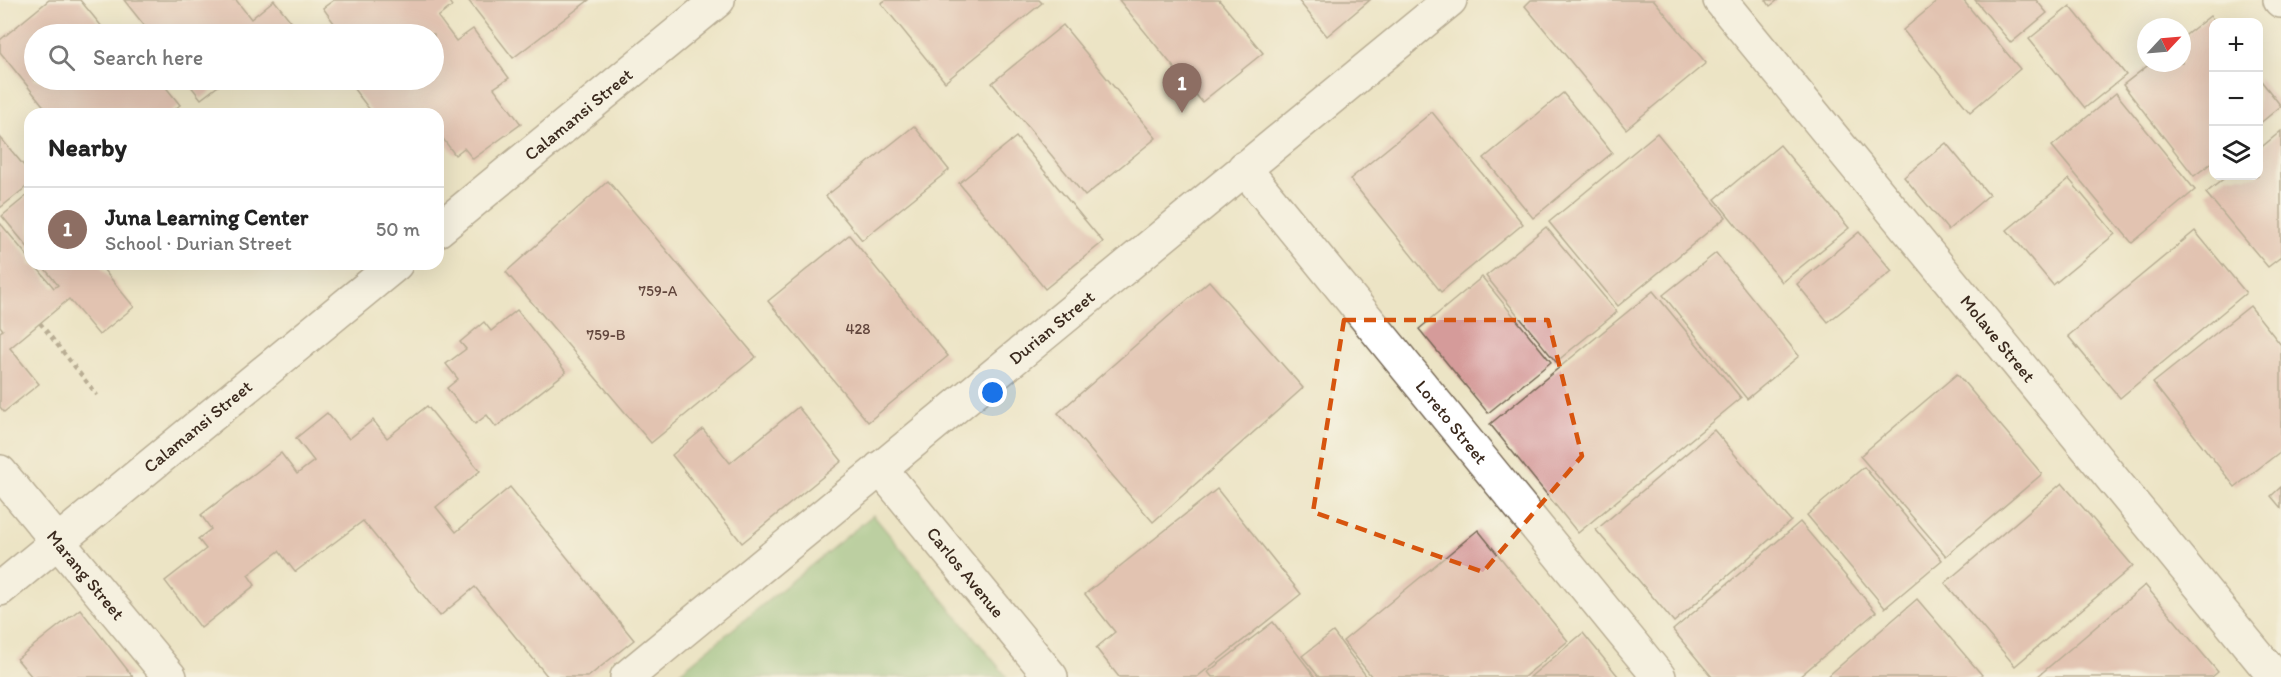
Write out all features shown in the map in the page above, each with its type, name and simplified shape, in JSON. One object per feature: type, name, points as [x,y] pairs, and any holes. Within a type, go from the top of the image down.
[{"type":"street","name":"Calamansi Street","points":[[444,225],[718,0]]},
{"type":"street","name":"Durian Street","points":[[627,677],[1450,0]]},
{"type":"street","name":"Molave Street","points":[[1720,0],[2275,677]]},
{"type":"street","name":"Loreto Street","points":[[1244,168],[1659,677]]},
{"type":"street","name":"Calamansi Street","points":[[0,589],[389,270]]},
{"type":"street","name":"Carlos Avenue","points":[[880,468],[1051,677]]},
{"type":"street","name":"Marang Street","points":[[0,472],[170,677]]},
{"type":"path","points":[[40,323],[98,395]]},
{"type":"highlighted area","points":[[1344,320],[1548,320],[1582,456],[1483,572],[1313,512]]},
{"type":"green space","points":[[873,515],[1007,677],[674,677]]},
{"type":"building","points":[[49,0],[80,0],[100,24],[24,24],[24,82],[0,52],[0,40]]},
{"type":"building","points":[[124,0],[236,0],[251,19],[274,0],[293,24],[143,24]]},
{"type":"building","points":[[334,0],[448,0],[452,6],[438,17],[443,24],[335,24],[323,8]]},
{"type":"building","points":[[468,0],[589,0],[513,58]]},
{"type":"building","points":[[886,0],[1039,0],[1042,3],[945,82],[881,3]]},
{"type":"building","points":[[1119,0],[1219,0],[1263,53],[1202,102]]},
{"type":"building","points":[[1298,0],[1370,0],[1327,36]]},
{"type":"building","points":[[1531,0],[1654,0],[1706,63],[1626,129],[1525,6]]},
{"type":"building","points":[[1766,0],[1778,0],[1770,6]]},
{"type":"building","points":[[1939,0],[1963,0],[2020,69],[1970,112],[1903,30]]},
{"type":"building","points":[[1975,0],[2036,0],[2047,13],[2011,43]]},
{"type":"building","points":[[2070,6],[2126,75],[2085,108],[2029,39]]},
{"type":"building","points":[[2210,16],[2212,18],[2209,18],[2209,165],[2194,176],[2123,85],[2140,72],[2191,72],[2191,31]]},
{"type":"building","points":[[444,25],[456,41],[473,29],[509,78],[494,88],[521,124],[473,159],[464,148],[455,155],[444,140],[444,108],[368,108],[355,90],[444,90]]},
{"type":"building","points":[[1063,25],[1156,138],[1085,196],[992,83]]},
{"type":"building","points":[[2263,83],[2281,106],[2263,121]]},
{"type":"building","points":[[31,90],[168,90],[180,105],[176,108],[45,108]]},
{"type":"building","points":[[194,90],[213,90],[201,99]]},
{"type":"building","points":[[1563,93],[1612,153],[1533,218],[1484,158]]},
{"type":"building","points":[[2116,93],[2195,190],[2132,243],[2052,146]]},
{"type":"building","points":[[1432,112],[1523,224],[1441,292],[1350,179]]},
{"type":"building","points":[[914,126],[949,170],[862,240],[826,196]]},
{"type":"building","points":[[2281,131],[2281,257],[2268,267],[2206,193],[2222,180],[2263,180],[2263,146]]},
{"type":"building","points":[[1657,133],[1726,217],[1618,306],[1549,222]]},
{"type":"building","points":[[0,137],[24,166],[24,189],[0,208]]},
{"type":"building","points":[[1016,137],[1103,242],[1045,289],[959,183]]},
{"type":"building","points":[[1946,143],[1989,195],[1948,230],[1904,177]]},
{"type":"building","points":[[1780,145],[1849,228],[1782,282],[1715,199]]},
{"type":"building","points":[[2069,179],[2115,234],[2053,285],[2007,230]]},
{"type":"building","points":[[608,181],[756,357],[651,443],[506,272]]},
{"type":"building","points":[[24,198],[24,243],[2,216]]},
{"type":"building","points":[[0,223],[24,252],[24,270],[39,270],[54,288],[58,285],[46,270],[104,270],[134,307],[99,335],[69,299],[10,348],[39,384],[4,412],[0,407],[0,332],[3,330],[0,326]]},
{"type":"building","points":[[1546,227],[1617,312],[1556,362],[1486,276]]},
{"type":"building","points":[[2195,231],[2246,293],[2120,398],[2068,336]]},
{"type":"building","points":[[1859,232],[1892,271],[1828,322],[1797,284]]},
{"type":"building","points":[[849,235],[948,356],[868,422],[768,301]]},
{"type":"building","points":[[1716,253],[1799,356],[1747,399],[1663,295]]},
{"type":"building","points":[[1482,277],[1551,362],[1488,413],[1419,329]]},
{"type":"building","points":[[1209,281],[1303,388],[1153,522],[1058,413]]},
{"type":"building","points":[[1653,291],[1741,398],[1578,533],[1490,424]]},
{"type":"building","points":[[2250,306],[2281,345],[2281,451],[2235,487],[2153,383]]},
{"type":"building","points":[[517,310],[566,372],[496,427],[487,415],[475,424],[447,388],[458,379],[446,364],[466,349],[460,342],[484,322],[491,331]]},
{"type":"building","points":[[1957,374],[2042,474],[1946,556],[1860,456]]},
{"type":"building","points":[[427,406],[480,471],[436,507],[456,532],[510,487],[634,640],[588,677],[548,677],[475,587],[440,616],[363,521],[295,572],[279,551],[248,575],[255,585],[201,628],[165,581],[206,549],[198,539],[211,529],[201,515],[281,453],[297,474],[314,461],[296,438],[327,413],[349,439],[373,420],[387,438]]},
{"type":"building","points":[[798,407],[842,461],[742,543],[672,455],[703,429],[730,463]]},
{"type":"building","points":[[1714,430],[1791,521],[1674,622],[1596,530]]},
{"type":"building","points":[[1864,467],[1942,560],[1885,608],[1807,515]]},
{"type":"building","points":[[2062,483],[2133,566],[2015,666],[1945,583]]},
{"type":"building","points":[[2281,487],[2281,508],[2271,496]]},
{"type":"building","points":[[1217,489],[1301,594],[1197,677],[1119,677],[1096,648],[1115,632],[1085,594]]},
{"type":"building","points":[[1800,522],[1876,612],[1799,677],[1712,677],[1673,630]]},
{"type":"building","points":[[1478,530],[1568,641],[1524,677],[1372,677],[1343,641]]},
{"type":"building","points":[[2145,585],[2218,672],[2212,677],[2037,677]]},
{"type":"building","points":[[1917,599],[1982,675],[1980,677],[1827,677]]},
{"type":"building","points":[[80,609],[133,677],[32,677],[17,659]]},
{"type":"building","points":[[1273,622],[1315,677],[1212,677],[1208,672]]},
{"type":"building","points":[[1333,632],[1367,677],[1319,677],[1302,656]]},
{"type":"building","points":[[1583,633],[1617,677],[1530,677]]},
{"type":"place","name":"Juna Learning Center","points":[[1182,113]]}]
